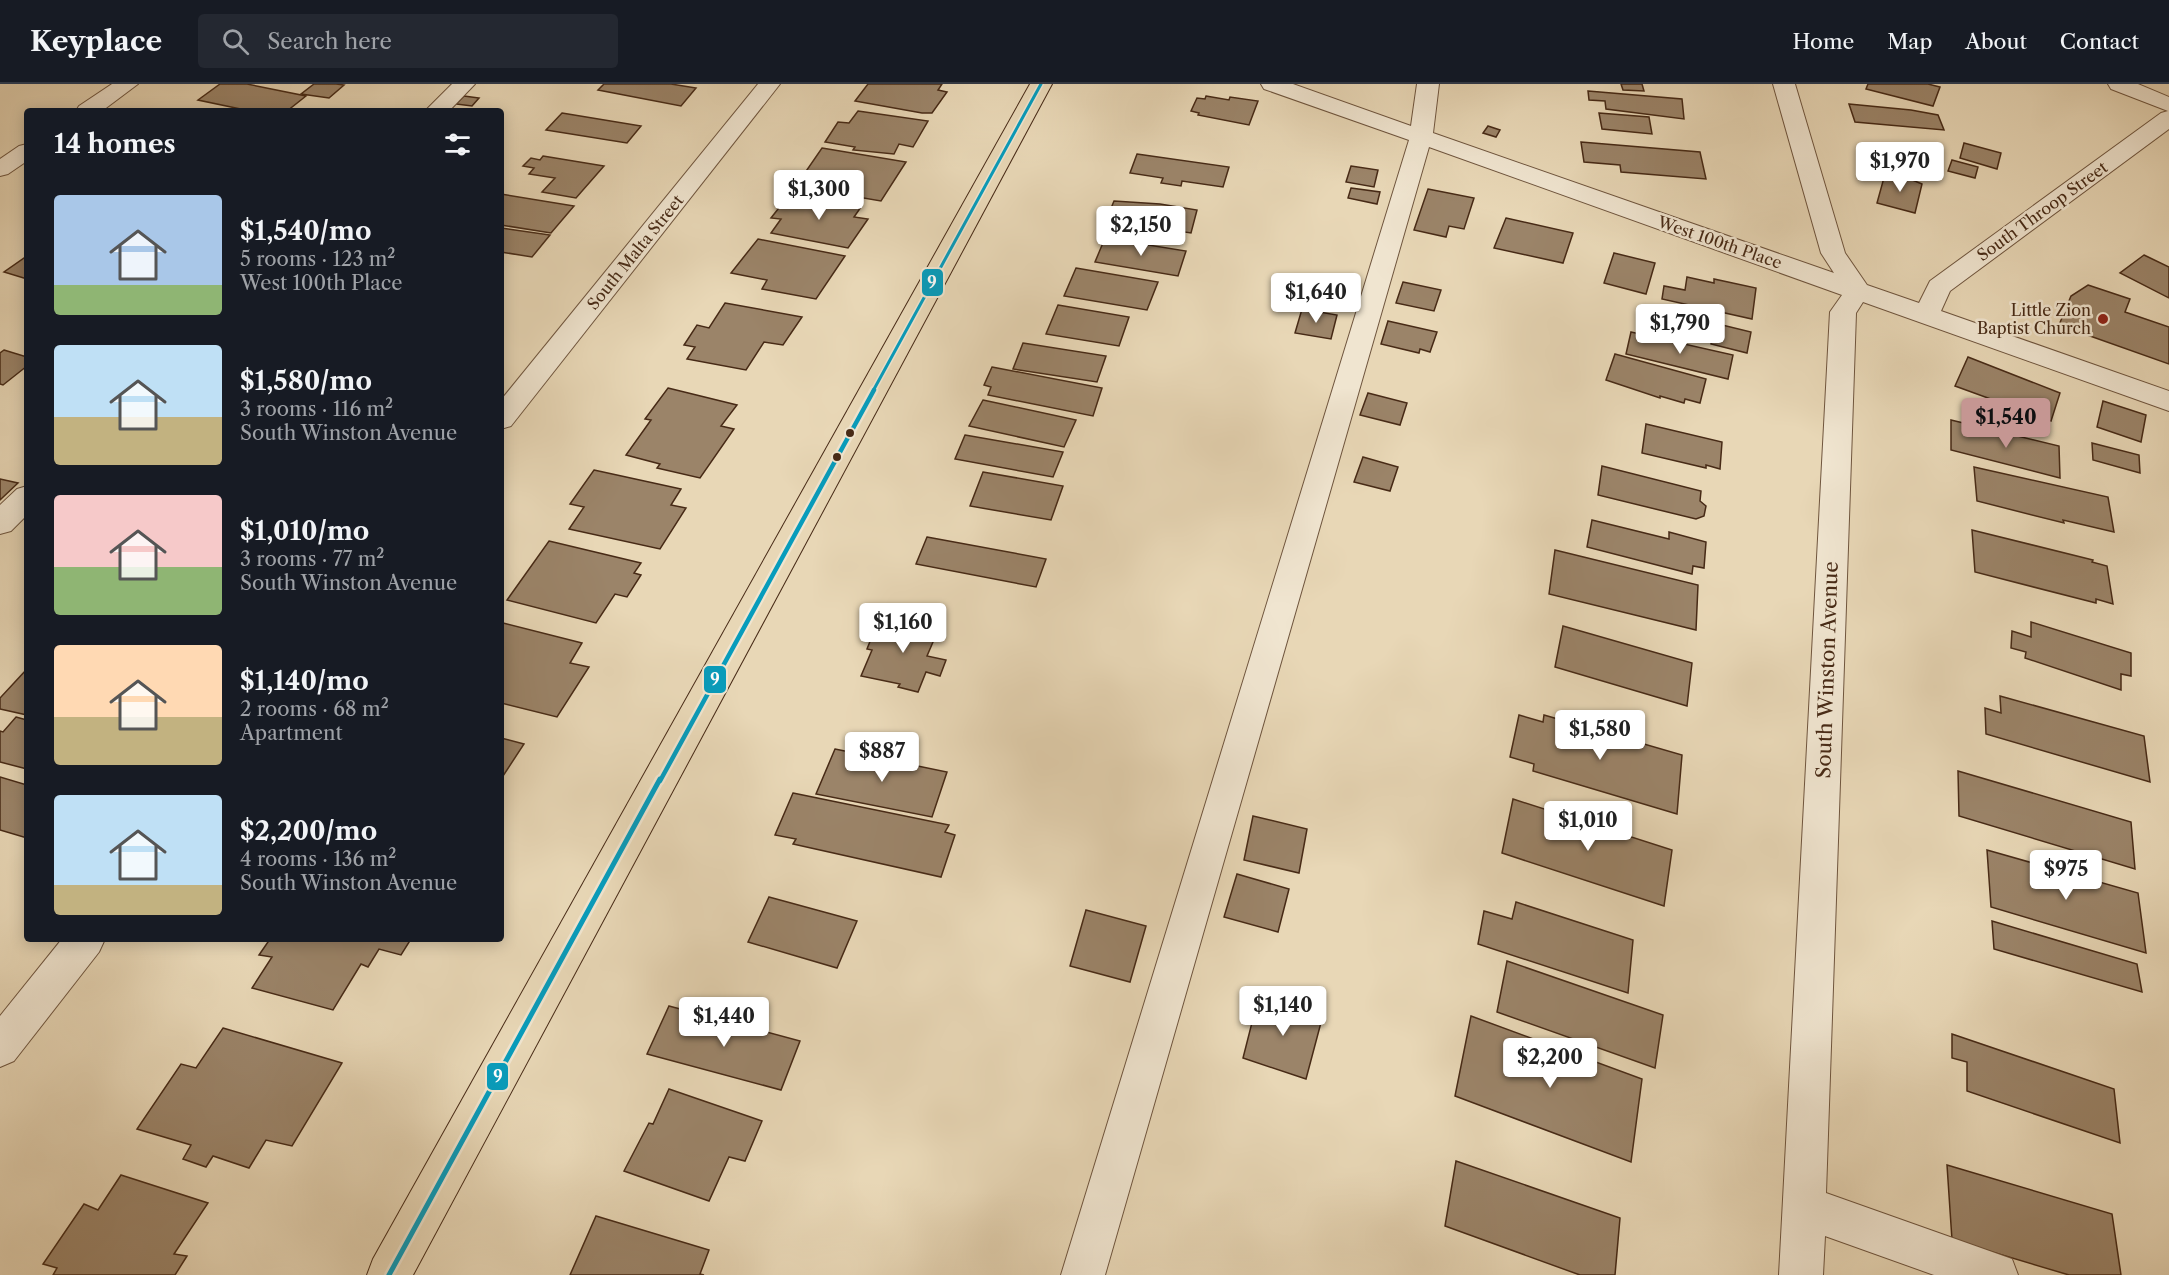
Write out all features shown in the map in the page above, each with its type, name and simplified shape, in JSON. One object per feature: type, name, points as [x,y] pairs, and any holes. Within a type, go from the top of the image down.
[{"type":"main road","points":[[389,1275],[1041,84]]},
{"type":"street","points":[[91,108],[127,84]]},
{"type":"street","points":[[439,108],[464,84]]},
{"type":"street","name":"South Malta Street","points":[[504,415],[769,84]]},
{"type":"street","name":"West 100th Place","points":[[1272,84],[2169,400]]},
{"type":"street","points":[[1083,1275],[1421,137],[1428,84]]},
{"type":"street","points":[[1784,84],[1833,253],[1858,291]]},
{"type":"street","points":[[2119,84],[2169,105]]},
{"type":"street","name":"South Throop Street","points":[[1926,315],[1939,287],[2169,118]]},
{"type":"street","points":[[0,170],[24,153]]},
{"type":"street","name":"South Winston Avenue","points":[[1801,1275],[1843,312],[1858,291]]},
{"type":"street","points":[[0,523],[24,500]]},
{"type":"street","points":[[0,1047],[84,942]]},
{"type":"street","points":[[1804,1207],[1996,1275]]},
{"type":"building","points":[[220,84],[247,84],[306,96],[291,108],[236,108],[198,100]]},
{"type":"building","points":[[314,84],[344,85],[329,98],[301,94]]},
{"type":"building","points":[[604,84],[671,84],[696,88],[681,106],[598,90]]},
{"type":"building","points":[[868,84],[942,84],[938,90],[947,92],[932,113],[922,113],[855,101]]},
{"type":"building","points":[[1621,84],[1642,84],[1644,91],[1623,90]]},
{"type":"building","points":[[1868,84],[1928,84],[1940,87],[1933,106],[1866,89]]},
{"type":"building","points":[[1588,91],[1682,99],[1684,119],[1606,109],[1605,101],[1589,100]]},
{"type":"building","points":[[464,96],[479,98],[472,106],[456,104]]},
{"type":"building","points":[[1206,96],[1258,101],[1249,125],[1198,115],[1199,113],[1191,111],[1197,98],[1205,99]]},
{"type":"building","points":[[1849,104],[1938,115],[1944,130],[1855,122]]},
{"type":"building","points":[[858,111],[928,121],[913,147],[899,144],[894,154],[853,150],[855,147],[825,142],[838,122],[849,123]]},
{"type":"building","points":[[562,113],[641,126],[627,143],[546,130]]},
{"type":"building","points":[[1599,113],[1649,117],[1652,134],[1602,129]]},
{"type":"building","points":[[1488,126],[1500,130],[1496,137],[1483,133]]},
{"type":"building","points":[[1581,142],[1700,152],[1706,179],[1621,172],[1620,165],[1584,162]]},
{"type":"building","points":[[1964,143],[2001,153],[1997,169],[1960,158]]},
{"type":"building","points":[[822,148],[906,162],[881,201],[828,192],[833,185],[800,180]]},
{"type":"building","points":[[1137,154],[1229,167],[1223,187],[1182,181],[1181,186],[1161,183],[1163,178],[1130,173]]},
{"type":"building","points":[[543,156],[604,166],[576,198],[542,192],[555,178],[529,174],[534,168],[523,166],[531,158],[540,160]]},
{"type":"building","points":[[1952,160],[1978,167],[1975,178],[1948,171]]},
{"type":"building","points":[[1351,166],[1378,170],[1374,187],[1346,182]]},
{"type":"building","points":[[1885,174],[1897,178],[1898,174],[1922,184],[1915,213],[1877,203]]},
{"type":"building","points":[[1351,188],[1380,192],[1377,204],[1348,198]]},
{"type":"building","points":[[1428,189],[1474,198],[1464,229],[1449,226],[1446,237],[1414,230]]},
{"type":"building","points":[[504,194],[574,206],[551,233],[504,225]]},
{"type":"building","points":[[799,195],[861,207],[854,217],[868,219],[848,248],[771,233],[781,219],[771,218],[782,204],[792,205]]},
{"type":"building","points":[[1114,201],[1160,204],[1197,210],[1191,233],[1152,227],[1151,230],[1105,223]]},
{"type":"building","points":[[1506,218],[1573,233],[1563,263],[1494,248]]},
{"type":"building","points":[[504,228],[550,235],[532,257],[504,252]]},
{"type":"building","points":[[1105,238],[1186,251],[1178,276],[1095,262]]},
{"type":"building","points":[[758,239],[845,256],[816,299],[762,289],[767,280],[731,273]]},
{"type":"building","points":[[1614,253],[1655,263],[1646,294],[1604,283]]},
{"type":"building","points":[[2144,255],[2169,267],[2169,298],[2120,273]]},
{"type":"building","points":[[24,258],[24,278],[4,272]]},
{"type":"building","points":[[1076,268],[1158,282],[1147,310],[1064,296]]},
{"type":"building","points":[[1687,277],[1714,283],[1714,279],[1756,288],[1752,319],[1662,299],[1664,286],[1685,290]]},
{"type":"building","points":[[1302,278],[1341,285],[1336,307],[1296,300]]},
{"type":"building","points":[[1403,282],[1441,290],[1434,311],[1396,303]]},
{"type":"building","name":"Little Zion Baptist Church","points":[[2088,285],[2130,299],[2125,312],[2169,327],[2169,364],[2059,325],[2071,296]]},
{"type":"building","points":[[725,303],[802,317],[783,345],[764,342],[746,370],[687,359],[695,347],[684,345],[697,325],[709,328]]},
{"type":"building","points":[[1058,305],[1129,317],[1119,346],[1046,334]]},
{"type":"building","points":[[1302,309],[1337,315],[1331,339],[1295,333]]},
{"type":"building","points":[[1388,321],[1437,332],[1430,352],[1420,349],[1419,353],[1381,344]]},
{"type":"building","points":[[1714,323],[1751,332],[1747,353],[1711,344]]},
{"type":"building","points":[[1631,332],[1733,355],[1728,379],[1626,354]]},
{"type":"building","points":[[1023,343],[1106,356],[1097,382],[1013,369]]},
{"type":"building","points":[[4,350],[24,356],[24,368],[3,385],[0,384],[0,353]]},
{"type":"building","points":[[1615,354],[1706,379],[1700,403],[1685,399],[1684,403],[1660,396],[1660,398],[1606,380]]},
{"type":"building","points":[[1968,357],[2060,393],[2051,421],[1955,386]]},
{"type":"building","points":[[992,367],[1102,388],[1093,416],[988,395],[991,387],[984,385]]},
{"type":"building","points":[[668,388],[737,405],[721,426],[734,429],[700,478],[657,468],[660,464],[626,455],[651,420],[645,419]]},
{"type":"building","points":[[1368,393],[1407,403],[1400,425],[1360,415]]},
{"type":"building","points":[[983,400],[1076,420],[1064,447],[969,426]]},
{"type":"building","points":[[2103,401],[2146,415],[2141,442],[2097,427]]},
{"type":"building","points":[[1951,420],[2059,446],[2060,478],[1951,450]]},
{"type":"building","points":[[1646,424],[1722,442],[1720,469],[1706,465],[1706,468],[1642,453]]},
{"type":"building","points":[[965,435],[1063,452],[1053,477],[955,459]]},
{"type":"building","points":[[2092,443],[2139,455],[2140,473],[2093,460]]},
{"type":"building","points":[[1363,457],[1398,467],[1390,491],[1354,482]]},
{"type":"building","points":[[1602,466],[1701,491],[1700,501],[1706,506],[1704,516],[1696,519],[1598,495]]},
{"type":"building","points":[[1974,467],[2108,497],[2114,532],[2063,520],[2064,523],[1977,501]]},
{"type":"building","points":[[594,470],[681,489],[671,505],[686,508],[660,549],[569,529],[584,507],[570,504]]},
{"type":"building","points":[[983,472],[1063,486],[1051,520],[970,506]]},
{"type":"building","points":[[0,479],[18,483],[0,500]]},
{"type":"building","points":[[1592,520],[1669,539],[1669,532],[1706,542],[1704,568],[1693,566],[1692,574],[1587,547]]},
{"type":"building","points":[[1972,530],[2093,560],[2092,562],[2107,566],[2113,604],[2096,599],[2096,603],[1975,572]]},
{"type":"building","points":[[927,537],[1046,559],[1036,587],[916,564]]},
{"type":"building","points":[[549,541],[641,563],[634,573],[641,575],[627,597],[615,594],[596,623],[507,600]]},
{"type":"building","points":[[1555,550],[1698,585],[1696,630],[1549,594]]},
{"type":"building","points":[[886,617],[939,628],[927,656],[946,660],[940,676],[926,672],[918,692],[898,687],[900,684],[861,676],[872,650],[867,649],[873,634],[879,634]]},
{"type":"building","points":[[2031,622],[2131,653],[2131,676],[2121,674],[2121,690],[2025,658],[2026,652],[2011,648],[2012,631],[2031,637]]},
{"type":"building","points":[[504,623],[582,643],[570,663],[589,667],[557,717],[504,704]]},
{"type":"building","points":[[1563,626],[1692,663],[1687,706],[1555,667]]},
{"type":"building","points":[[24,672],[24,714],[0,709],[0,698]]},
{"type":"building","points":[[2000,696],[2144,736],[2150,782],[1986,734],[1985,708],[2001,713]]},
{"type":"building","points":[[1519,715],[1543,722],[1544,715],[1682,755],[1677,814],[1533,771],[1534,764],[1510,757]]},
{"type":"building","points":[[16,717],[24,719],[24,768],[0,762],[0,731],[3,732]]},
{"type":"building","points":[[504,739],[524,744],[504,774]]},
{"type":"building","points":[[835,749],[947,772],[932,817],[816,794]]},
{"type":"building","points":[[1958,771],[2131,822],[2135,869],[1959,816]]},
{"type":"building","points":[[0,777],[24,784],[24,837],[0,830]]},
{"type":"building","points":[[793,793],[949,825],[945,832],[955,835],[941,877],[793,844],[796,839],[775,835]]},
{"type":"building","points":[[1513,799],[1672,850],[1664,906],[1502,853]]},
{"type":"building","points":[[1253,816],[1307,829],[1299,873],[1244,860]]},
{"type":"building","points":[[1987,850],[2138,893],[2146,953],[1991,907]]},
{"type":"building","points":[[1237,874],[1289,889],[1278,932],[1224,917]]},
{"type":"building","points":[[769,897],[857,921],[837,968],[748,942]]},
{"type":"building","points":[[1516,902],[1633,940],[1628,993],[1478,944],[1484,911],[1512,919]]},
{"type":"building","points":[[1086,910],[1146,926],[1130,982],[1070,966]]},
{"type":"building","points":[[1992,921],[2137,964],[2142,992],[1994,949]]},
{"type":"building","points":[[268,942],[409,942],[401,955],[379,949],[368,967],[361,964],[333,1010],[252,988],[272,957],[259,955]]},
{"type":"building","points":[[1507,961],[1663,1015],[1655,1068],[1497,1012]]},
{"type":"building","points":[[1259,995],[1323,1015],[1306,1079],[1243,1058]]},
{"type":"building","points":[[669,1006],[800,1041],[781,1090],[647,1054]]},
{"type":"building","points":[[1471,1016],[1642,1079],[1631,1162],[1455,1096]]},
{"type":"building","points":[[223,1028],[342,1063],[292,1146],[266,1140],[249,1168],[213,1156],[206,1167],[183,1159],[191,1145],[137,1129],[181,1064],[196,1068]]},
{"type":"building","points":[[1952,1034],[2114,1089],[2120,1143],[1967,1091],[1967,1062],[1952,1058]]},
{"type":"building","points":[[669,1089],[762,1121],[745,1161],[729,1157],[709,1201],[624,1171],[649,1123],[653,1124]]},
{"type":"building","points":[[1456,1161],[1620,1218],[1615,1275],[1580,1275],[1445,1226]]},
{"type":"building","points":[[1947,1165],[2112,1214],[2121,1275],[2069,1275],[1952,1240]]},
{"type":"building","points":[[121,1175],[208,1203],[174,1254],[187,1256],[175,1275],[53,1275],[57,1268],[43,1264],[84,1204],[98,1210]]},
{"type":"building","points":[[596,1216],[709,1250],[700,1274],[704,1275],[570,1275]]},
{"type":"transit line","name":"9","points":[[389,1275],[1041,84]]},
{"type":"place","name":"Little Zion Baptist Church","points":[[2103,319]]}]
